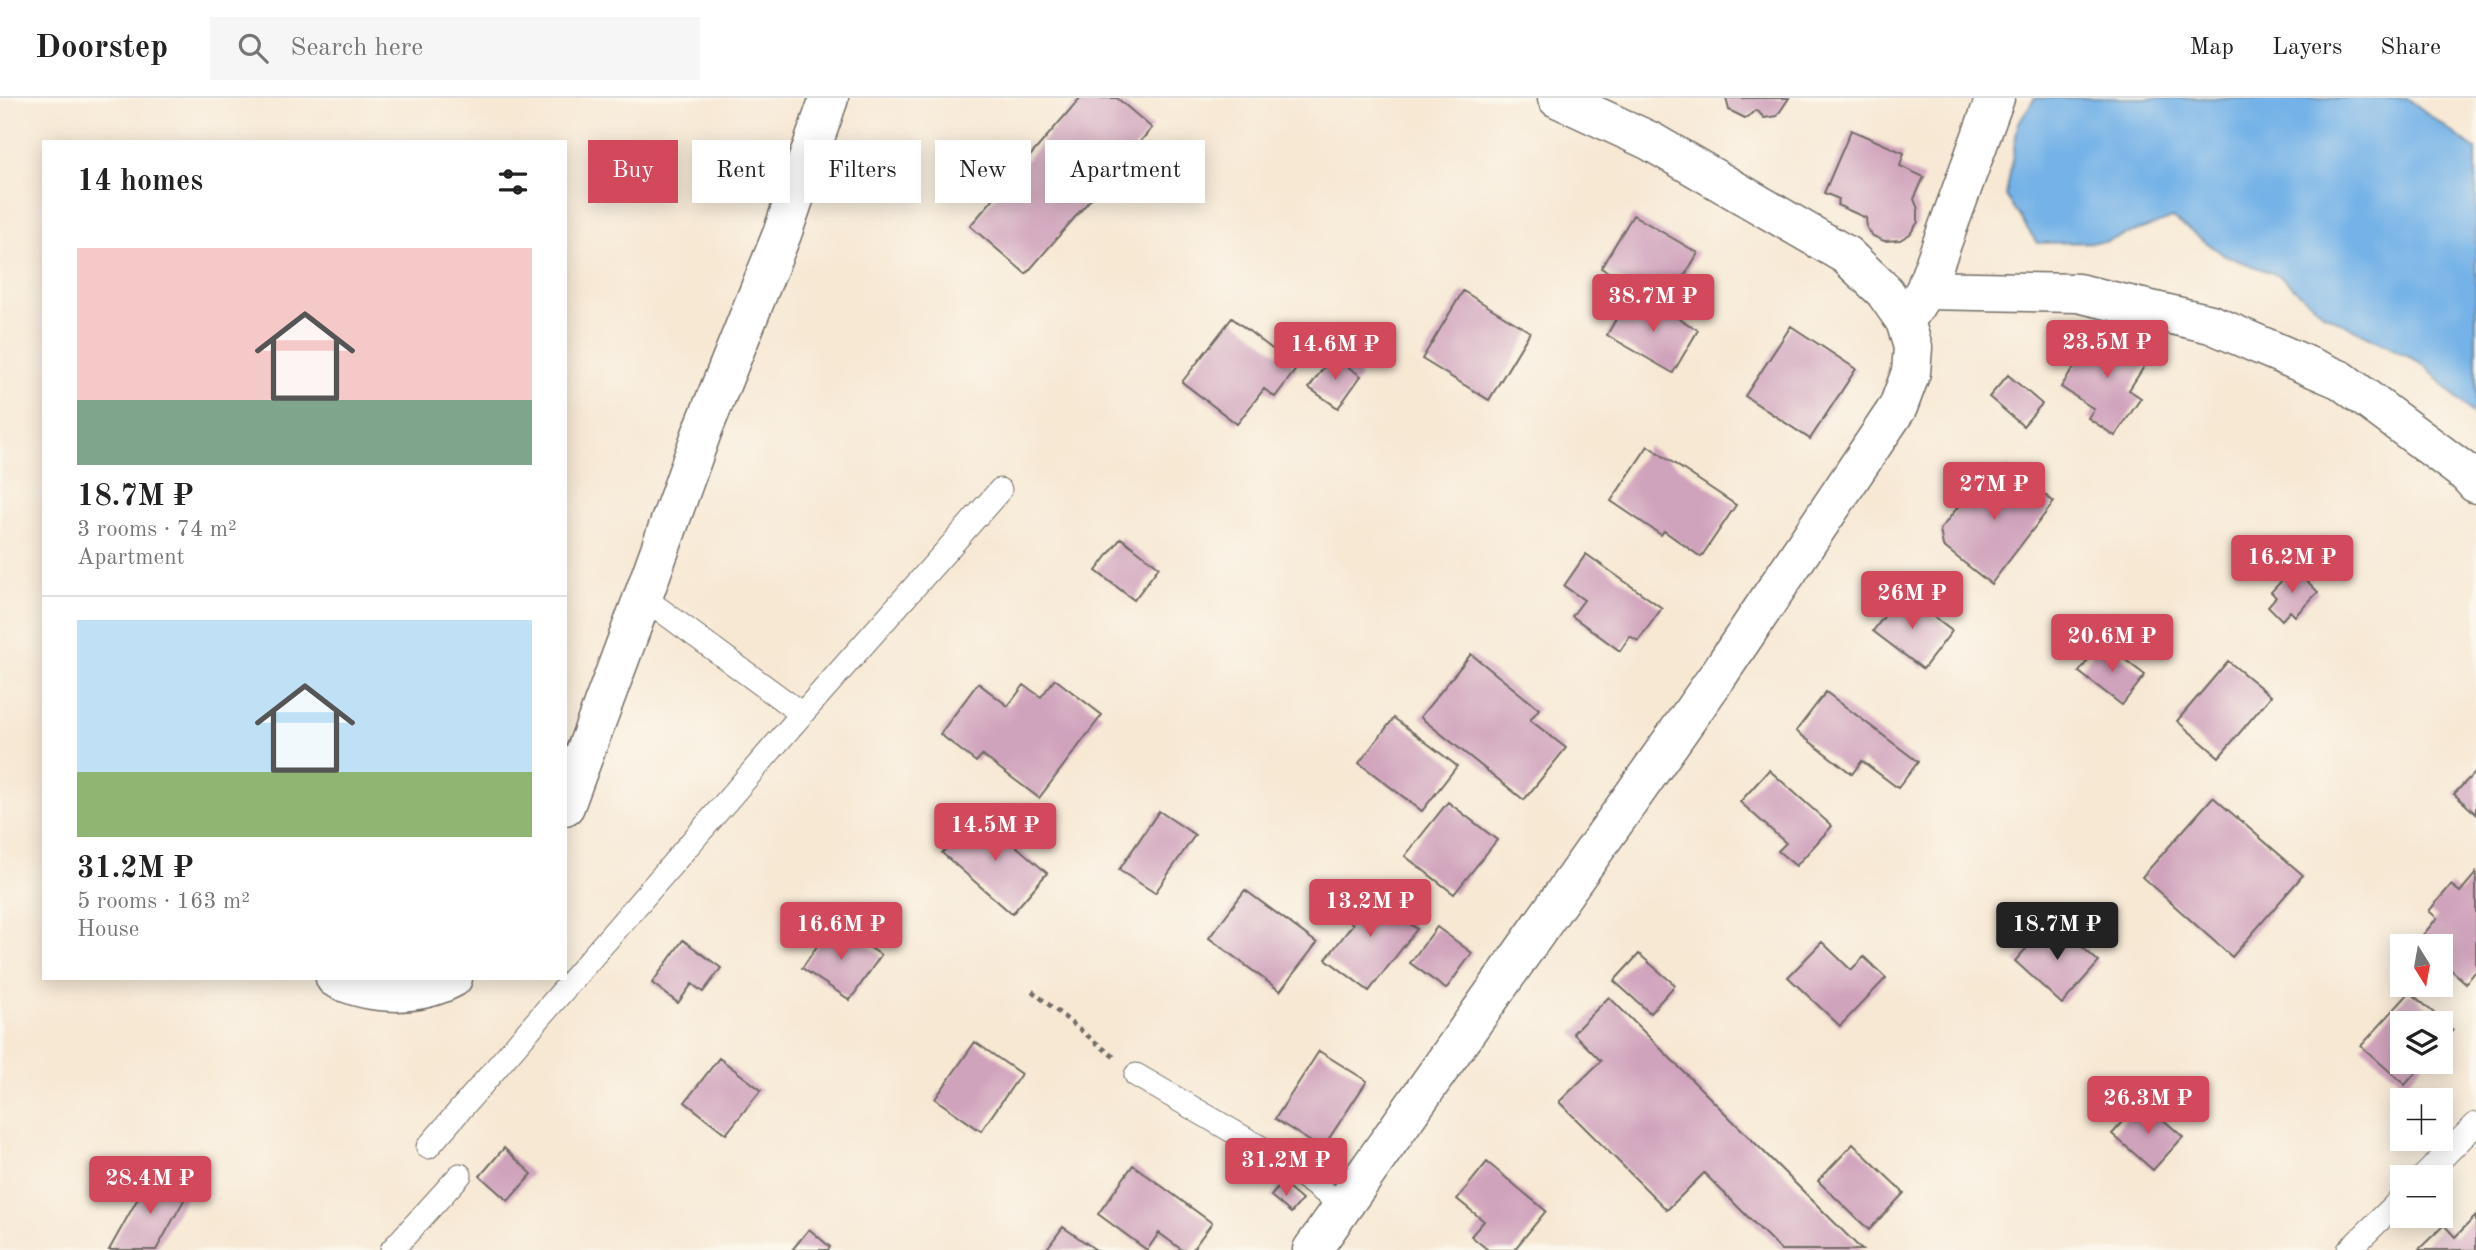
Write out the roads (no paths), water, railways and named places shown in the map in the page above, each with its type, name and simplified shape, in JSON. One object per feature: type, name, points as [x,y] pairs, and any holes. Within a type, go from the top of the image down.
[{"type":"street","points":[[567,801],[702,432],[782,234],[830,98]]},
{"type":"street","points":[[1312,1250],[1719,674],[1898,407],[1911,372],[1913,347],[1905,321],[1884,291],[1846,255],[1650,141],[1557,98]]},
{"type":"street","points":[[1905,321],[1925,290],[1995,98]]},
{"type":"street","points":[[1925,290],[2078,293],[2211,324],[2341,380],[2466,473],[2476,484]]},
{"type":"street","points":[[339,980],[353,987],[398,993],[449,980]]},
{"type":"lane","points":[[428,1147],[802,713],[1000,490]]},
{"type":"lane","points":[[643,597],[802,713]]},
{"type":"lane","points":[[1136,1075],[1270,1153],[1344,1206]]},
{"type":"lane","points":[[2435,1165],[2476,1124]]},
{"type":"lane","points":[[392,1250],[460,1175]]},
{"type":"lane","points":[[2349,1250],[2390,1210]]},
{"type":"water","points":[[2035,98],[2407,98],[2476,150],[2476,417],[2423,364],[2324,314],[2280,276],[2224,255],[2173,218],[2105,242],[2037,243],[2006,196],[2018,124]]}]
